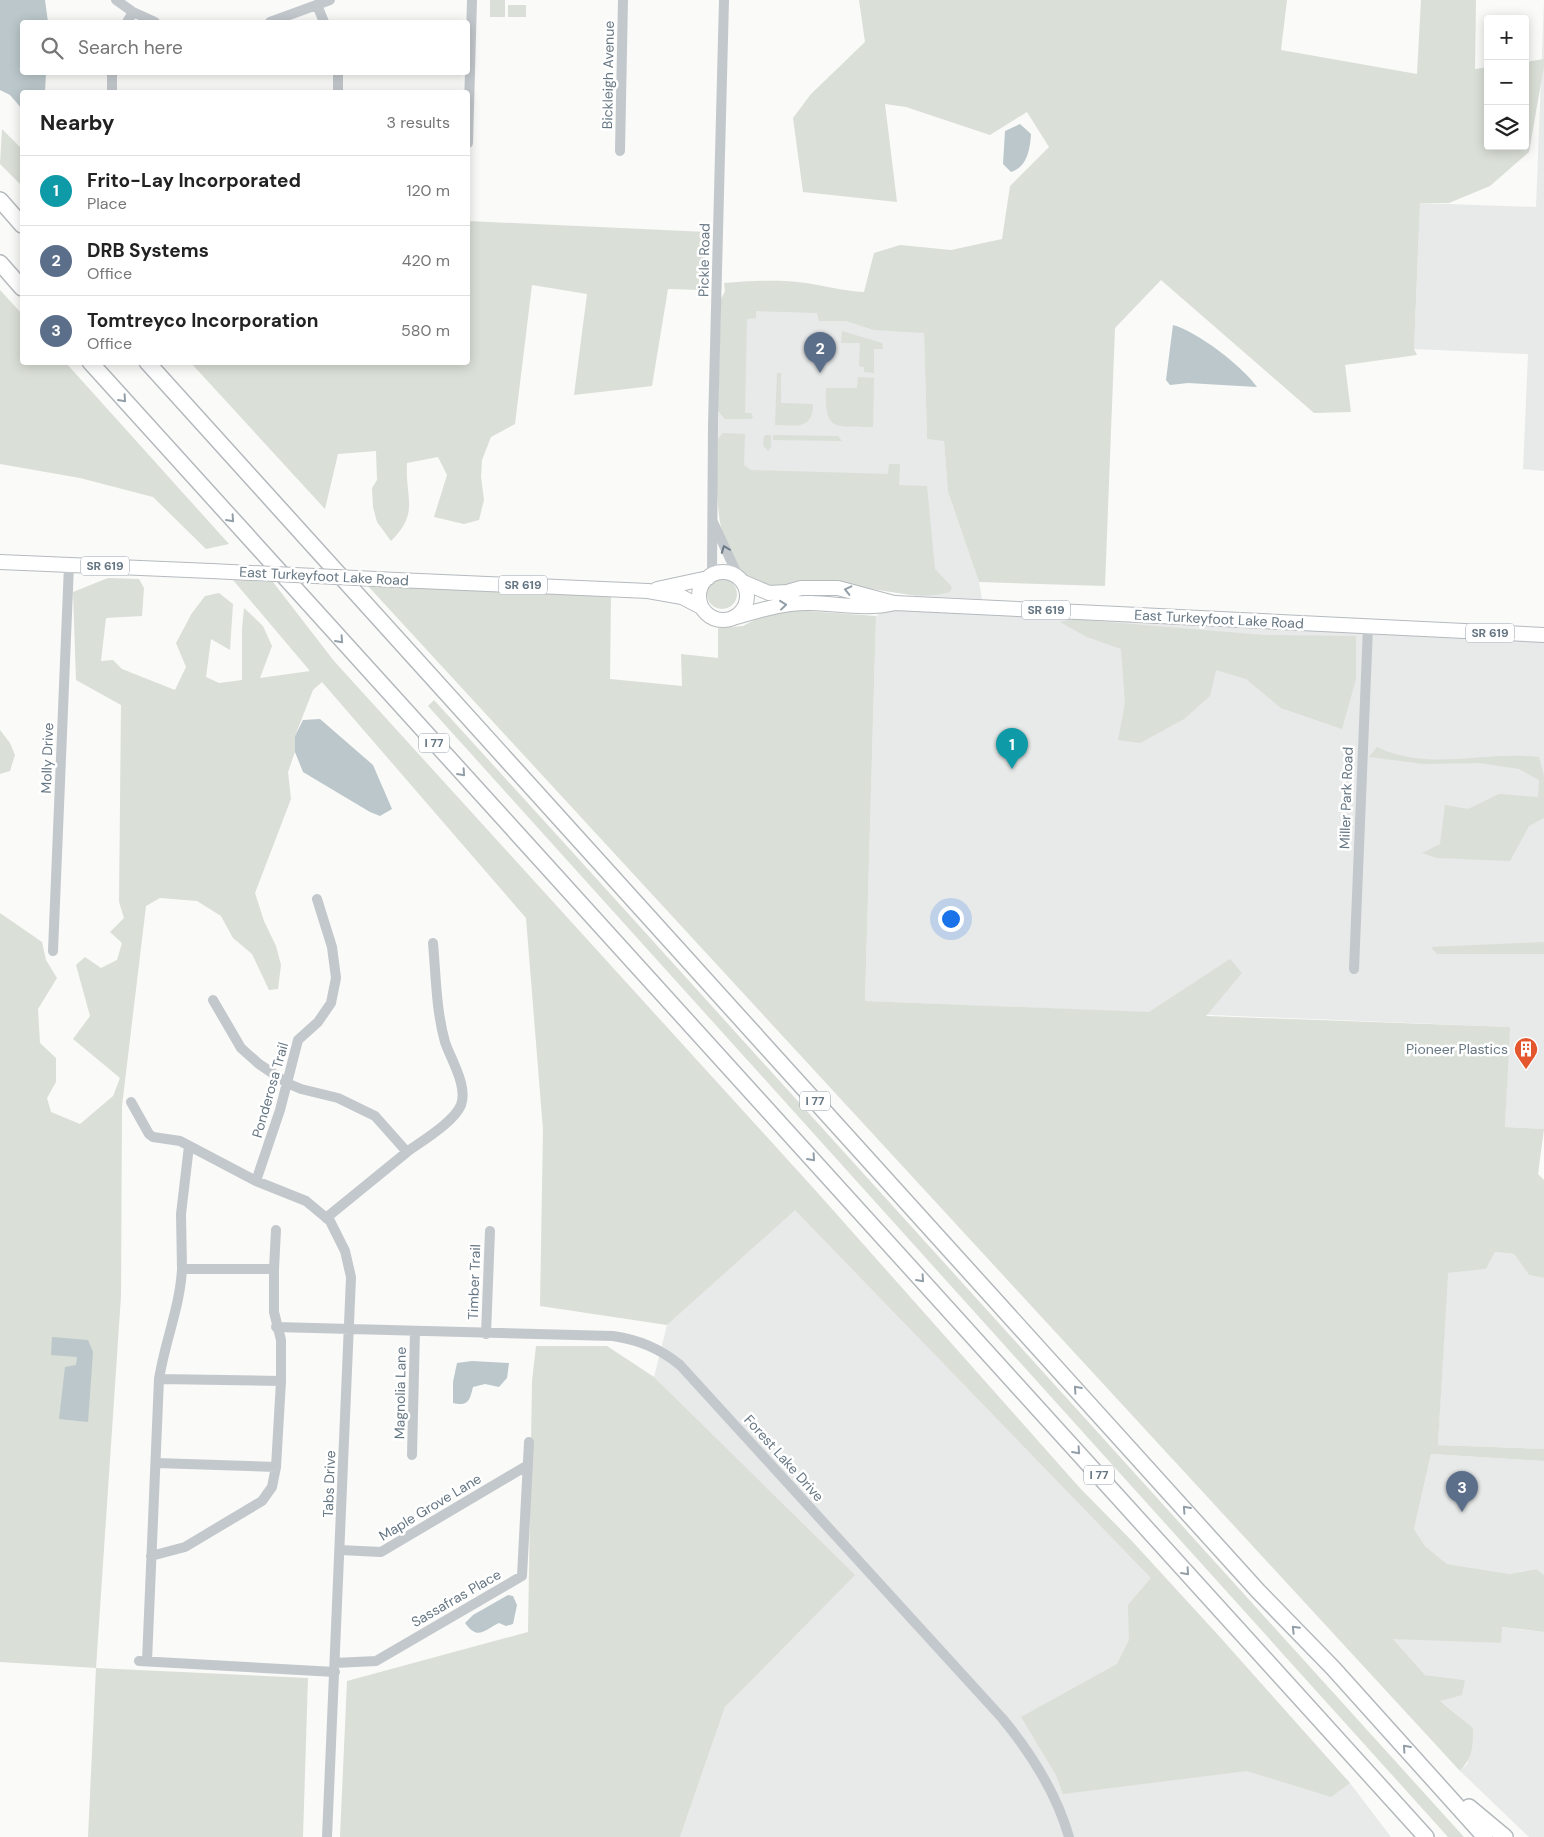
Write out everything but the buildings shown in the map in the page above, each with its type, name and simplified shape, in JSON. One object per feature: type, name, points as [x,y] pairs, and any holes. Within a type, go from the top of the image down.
[{"type":"highway","points":[[0,200],[20,223]]},
{"type":"highway","points":[[0,264],[20,286]]},
{"type":"highway","name":"I 77","points":[[93,365],[1422,1834]]},
{"type":"highway","name":"I 77","points":[[150,365],[1258,1591],[1333,1668],[1485,1837]]},
{"type":"highway","points":[[1425,1769],[1504,1837]]},
{"type":"main road","name":"East Turkeyfoot Lake Road","points":[[0,562],[648,591],[682,597],[701,607]]},
{"type":"main road","points":[[722,572],[741,579],[747,589],[746,605],[736,618],[720,621],[713,618],[701,607],[699,591],[710,576],[722,572]]},
{"type":"main road","name":"East Turkeyfoot Lake Road","points":[[648,591],[710,576]]},
{"type":"main road","name":"East Turkeyfoot Lake Road","points":[[741,579],[769,593],[786,592],[802,588],[838,588],[895,603],[1544,635]]},
{"type":"main road","name":"East Turkeyfoot Lake Road","points":[[736,618],[778,605],[810,603],[876,608],[895,603]]},
{"type":"street","points":[[116,0],[133,12],[151,20]]},
{"type":"street","points":[[276,20],[330,0]]},
{"type":"street","points":[[470,72],[472,0]]},
{"type":"street","name":"Bickleigh Avenue","points":[[620,151],[623,0]]},
{"type":"street","name":"Pickle Road","points":[[710,576],[713,522],[713,425],[724,0]]},
{"type":"street","points":[[317,5],[323,20]]},
{"type":"street","points":[[128,20],[133,12]]},
{"type":"street","points":[[112,75],[112,90]]},
{"type":"street","points":[[338,75],[338,90]]},
{"type":"street","points":[[469,90],[470,75]]},
{"type":"street","name":"Pickle Road","points":[[713,522],[741,579]]},
{"type":"street","name":"Molly Drive","points":[[53,952],[69,565]]},
{"type":"street","name":"Miller Park Road","points":[[1354,969],[1368,627]]},
{"type":"street","name":"Ponderosa Trail","points":[[256,1181],[287,1083],[298,1040],[318,1022],[331,1003],[336,978],[332,947],[317,899]]},
{"type":"street","points":[[326,1218],[406,1152],[455,1115],[462,1103],[462,1090],[446,1043],[439,1012],[433,943]]},
{"type":"street","points":[[213,1000],[241,1048],[259,1064],[287,1083],[302,1089],[338,1098],[375,1116],[406,1152]]},
{"type":"street","name":"Tabs Drive","points":[[131,1102],[149,1134],[153,1137],[180,1141],[256,1181],[306,1201],[326,1218],[345,1251],[351,1277],[327,1837]]},
{"type":"street","points":[[189,1146],[181,1214],[181,1294],[164,1352],[159,1379],[151,1556],[143,1661],[335,1668]]},
{"type":"street","points":[[151,1556],[185,1547],[262,1501],[272,1487],[276,1467],[281,1340],[276,1327],[274,1269],[276,1230]]},
{"type":"street","name":"Timber Trail","points":[[486,1334],[490,1231]]},
{"type":"street","points":[[182,1269],[274,1269]]},
{"type":"street","name":"Forest Lake Drive","points":[[276,1327],[613,1336],[645,1343],[662,1351],[680,1365],[1019,1738],[1044,1777],[1069,1837]]},
{"type":"street","name":"Magnolia Lane","points":[[412,1455],[415,1331]]},
{"type":"street","points":[[159,1379],[280,1381]]},
{"type":"street","name":"Sassafras Place","points":[[335,1668],[376,1660],[522,1576],[529,1442]]},
{"type":"street","points":[[156,1463],[276,1467]]},
{"type":"street","name":"Maple Grove Lane","points":[[340,1550],[382,1552],[528,1465]]},
{"type":"shaded area","points":[[0,0],[45,0],[48,20],[20,20],[20,75],[46,75],[45,90],[20,90],[20,107],[10,95],[0,90]]},
{"type":"shaded area","points":[[490,0],[505,0],[505,17],[490,17]]},
{"type":"shaded area","points":[[859,0],[1287,0],[1281,50],[1417,74],[1421,0],[1476,0],[1475,69],[1484,68],[1484,150],[1529,150],[1529,61],[1544,59],[1544,66],[1529,152],[1490,186],[1449,203],[1420,203],[1414,349],[1417,355],[1345,365],[1351,412],[1314,413],[1161,280],[1115,328],[1105,586],[979,582],[948,492],[944,441],[927,439],[924,333],[874,330],[846,321],[819,321],[817,313],[756,311],[756,318],[747,319],[745,413],[751,413],[753,417],[751,419],[725,419],[718,411],[721,299],[725,291],[724,283],[786,281],[864,292],[874,253],[900,245],[951,250],[1002,239],[1010,186],[1049,147],[1027,112],[990,135],[906,107],[885,104],[897,202],[803,192],[793,118],[811,94],[865,42]]},
{"type":"shaded area","points":[[1544,0],[1544,471],[1523,469],[1528,354],[1414,349],[1420,203],[1536,207]]},
{"type":"shaded area","points":[[508,5],[526,5],[526,17],[508,17]]},
{"type":"shaded area","points":[[1020,124],[1031,134],[1030,146],[1024,162],[1011,172],[1003,164],[1005,131]]},
{"type":"shaded area","points":[[2,129],[20,147],[20,184],[0,164]]},
{"type":"shaded area","points":[[470,221],[707,232],[702,290],[668,289],[652,386],[574,395],[587,294],[532,285],[515,424],[491,437],[482,460],[481,477],[484,500],[479,520],[464,524],[434,517],[447,475],[438,457],[407,463],[408,513],[400,531],[391,541],[377,522],[373,507],[372,488],[377,480],[376,451],[338,454],[325,509],[193,365],[470,365]]},
{"type":"shaded area","points":[[0,290],[20,312],[20,365],[68,365],[229,544],[206,549],[153,497],[80,478],[0,464]]},
{"type":"shaded area","points":[[721,299],[796,308],[924,333],[927,439],[944,440],[948,492],[979,582],[982,599],[917,596],[859,587],[720,523],[718,439]]},
{"type":"shaded area","points":[[1173,325],[1207,342],[1241,369],[1257,387],[1188,383],[1170,385],[1166,380]]},
{"type":"shaded area","points":[[842,331],[882,343],[883,349],[874,349],[874,373],[864,372],[864,367],[859,366],[860,343],[841,343]]},
{"type":"shaded area","points":[[777,373],[781,373],[781,403],[813,404],[810,419],[806,423],[802,425],[775,425]]},
{"type":"shaded area","points":[[858,377],[874,378],[873,427],[849,427],[834,424],[827,413],[826,388],[857,388]]},
{"type":"shaded area","points":[[723,433],[745,434],[744,465],[751,470],[888,474],[889,464],[900,464],[899,485],[927,486],[935,569],[952,587],[950,592],[916,595],[859,587],[781,589],[771,588],[751,580],[737,566],[727,548],[721,526],[718,503],[717,458],[718,439]]},
{"type":"shaded area","points":[[771,435],[771,447],[768,451],[763,445],[764,436]]},
{"type":"shaded area","points":[[773,435],[838,436],[842,441],[773,440]]},
{"type":"shaded area","points":[[108,578],[139,579],[144,588],[142,616],[106,618],[101,661],[113,660],[122,669],[175,690],[186,667],[176,643],[192,613],[205,596],[219,593],[233,604],[230,650],[211,639],[206,677],[219,683],[242,680],[244,608],[263,626],[272,646],[260,678],[310,671],[233,580],[273,582],[334,661],[816,1191],[1079,1487],[1131,1540],[1219,1636],[1350,1783],[1331,1797],[1247,1771],[1063,1794],[1056,1775],[1021,1717],[1117,1664],[1129,1640],[1128,1605],[1151,1578],[795,1210],[667,1325],[540,1306],[543,1130],[526,918],[322,682],[313,690],[295,736],[295,752],[288,772],[291,799],[255,893],[264,921],[276,946],[281,965],[278,989],[269,990],[252,954],[233,938],[221,916],[197,901],[160,898],[146,906],[122,1106],[121,1296],[96,1668],[0,1662],[0,913],[42,942],[46,960],[57,978],[38,1009],[40,1043],[56,1058],[56,1082],[47,1098],[51,1112],[80,1124],[113,1096],[120,1078],[73,1039],[90,1016],[76,965],[85,957],[101,968],[117,960],[122,943],[110,932],[124,918],[119,902],[121,705],[76,680],[73,592]]},
{"type":"shaded area","points":[[722,579],[732,584],[737,594],[732,604],[722,609],[712,604],[707,594],[712,584]]},
{"type":"shaded area","points":[[367,585],[611,593],[610,679],[682,686],[681,654],[718,658],[718,628],[743,626],[762,616],[794,610],[876,616],[865,1001],[1149,1012],[1230,959],[1242,973],[1206,1016],[1510,1027],[1505,1127],[1544,1129],[1538,1174],[1544,1180],[1544,1278],[1529,1275],[1514,1254],[1495,1252],[1486,1269],[1448,1273],[1438,1445],[1544,1449],[1544,1461],[1431,1454],[1414,1529],[1425,1546],[1447,1564],[1510,1574],[1536,1569],[1544,1575],[1544,1632],[1502,1627],[1501,1643],[1393,1639],[1425,1675],[1465,1680],[1462,1695],[1440,1701],[1473,1728],[1473,1740],[1468,1761],[1460,1771]]},
{"type":"shaded area","points":[[895,603],[1544,635],[1544,1129],[1505,1127],[1509,1027],[865,1001],[876,616]]},
{"type":"shaded area","points":[[1072,619],[1263,635],[1356,636],[1356,679],[1342,729],[1281,708],[1246,679],[1216,670],[1210,696],[1184,719],[1140,743],[1118,740],[1125,703],[1121,649],[1087,637],[1060,622]]},
{"type":"shaded area","points":[[434,700],[1464,1837],[1448,1837],[428,706]]},
{"type":"shaded area","points":[[320,719],[373,765],[392,809],[380,816],[370,812],[303,772],[295,752],[295,736],[303,720]]},
{"type":"shaded area","points":[[0,730],[10,743],[15,755],[10,771],[0,774]]},
{"type":"shaded area","points":[[1377,747],[1397,754],[1437,760],[1498,756],[1539,757],[1544,776],[1544,818],[1529,826],[1510,861],[1437,858],[1422,853],[1440,844],[1445,805],[1468,809],[1499,794],[1538,797],[1539,780],[1519,769],[1480,763],[1424,764],[1369,757]]},
{"type":"shaded area","points":[[1544,942],[1544,954],[1437,954],[1431,947]]},
{"type":"shaded area","points":[[795,1209],[1350,1783],[1391,1837],[680,1837],[725,1707],[854,1575],[654,1377],[667,1325]]},
{"type":"shaded area","points":[[1495,1252],[1514,1254],[1529,1275],[1544,1278],[1544,1449],[1438,1445],[1447,1273],[1486,1269]]},
{"type":"shaded area","points":[[52,1337],[88,1340],[93,1352],[88,1422],[59,1419],[65,1367],[76,1365],[77,1357],[51,1355]]},
{"type":"shaded area","points":[[536,1346],[607,1346],[654,1377],[855,1575],[725,1707],[680,1837],[340,1837],[347,1681],[528,1632],[532,1381]]},
{"type":"shaded area","points":[[472,1361],[509,1363],[507,1378],[499,1387],[485,1384],[473,1387],[470,1398],[466,1403],[453,1403],[453,1382],[457,1363]]},
{"type":"shaded area","points":[[1431,1454],[1544,1461],[1544,1575],[1535,1569],[1510,1574],[1447,1564],[1425,1546],[1414,1529]]},
{"type":"shaded area","points":[[508,1595],[513,1596],[517,1605],[513,1624],[506,1626],[499,1623],[478,1633],[474,1632],[465,1623],[473,1615]]},
{"type":"shaded area","points":[[1501,1627],[1544,1632],[1544,1837],[1529,1837],[1460,1771],[1468,1763],[1459,1716],[1440,1701],[1465,1680],[1425,1675],[1392,1638],[1501,1643]]},
{"type":"shaded area","points":[[96,1668],[308,1678],[303,1837],[88,1837]]},
{"type":"place","name":"DRB Systems","points":[[820,373]]},
{"type":"place","name":"Frito-Lay Incorporated","points":[[1012,769]]},
{"type":"place","name":"Pioneer Plastics","points":[[1526,1070]]},
{"type":"place","name":"Tomtreyco Incorporation","points":[[1462,1512]]}]
